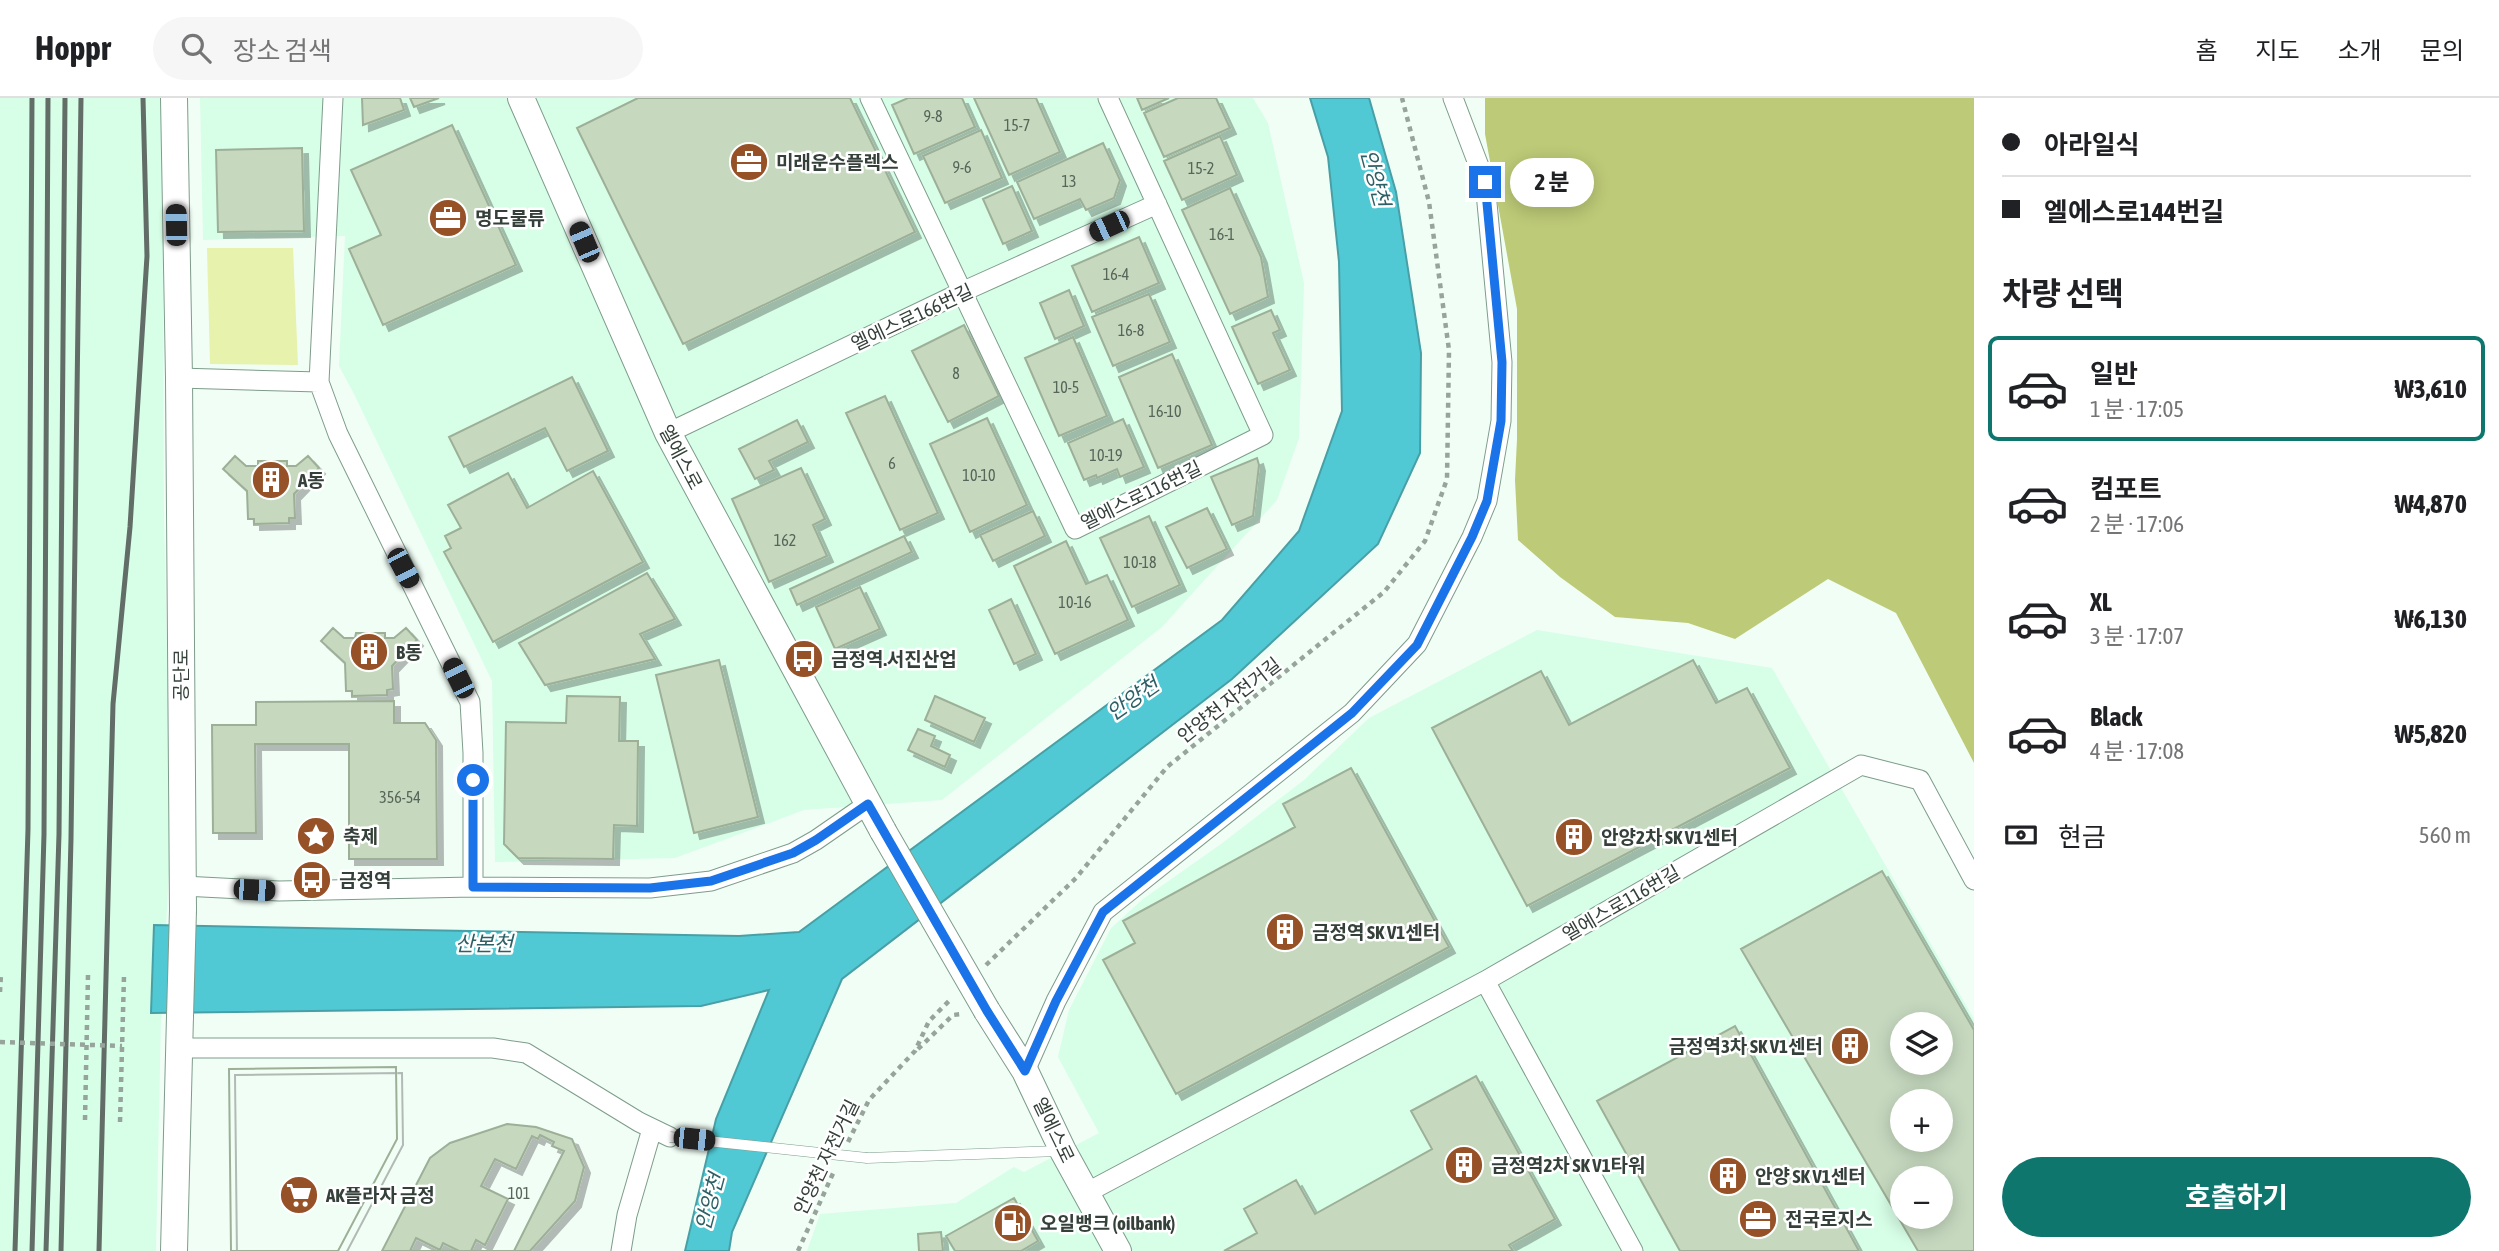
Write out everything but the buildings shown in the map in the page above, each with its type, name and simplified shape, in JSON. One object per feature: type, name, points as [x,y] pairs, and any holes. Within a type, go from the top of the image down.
[{"type":"street","name":"공단로","points":[[174,98],[183,898],[174,1251]]},
{"type":"street","points":[[333,98],[319,382],[338,435],[470,702],[473,753],[473,887]]},
{"type":"street","name":"엘에스로","points":[[521,98],[668,433],[883,831],[987,1011],[1025,1071],[1063,1151],[1118,1251]]},
{"type":"street","name":"엘에스로116번길","points":[[870,98],[1075,529],[1263,435],[1108,98]]},
{"type":"street","points":[[1025,1071],[1056,1001],[1103,912],[1352,713],[1417,645],[1472,537],[1487,501],[1501,421],[1502,362],[1485,182],[1453,98]]},
{"type":"street","name":"엘에스로166번길","points":[[668,433],[964,291],[1157,204]]},
{"type":"street","points":[[179,378],[319,382]]},
{"type":"street","name":"엘에스로116번길","points":[[1086,1193],[1485,981],[1861,765],[1920,780],[1974,880]]},
{"type":"street","points":[[183,898],[279,891],[473,887],[650,888],[711,881],[793,853],[868,804]]},
{"type":"street","points":[[1485,981],[1633,1251]]},
{"type":"street","points":[[179,1048],[494,1048],[527,1053],[661,1133],[627,1215],[621,1251]]},
{"type":"lane","points":[[661,1133],[867,1158],[1063,1151]]},
{"type":"path","name":"안양천 자전거길","points":[[978,974],[1076,878],[1167,767],[1384,592],[1425,541],[1447,479],[1449,350],[1429,202],[1402,98]]},
{"type":"path","points":[[0,992],[1,974]]},
{"type":"path","points":[[85,1120],[88,975]]},
{"type":"path","points":[[120,1122],[124,976]]},
{"type":"path","name":"안양천 자전거길","points":[[847,1144],[869,1100],[915,1051],[929,1021],[958,993]]},
{"type":"path","points":[[915,1051],[953,1015],[987,1011]]},
{"type":"path","points":[[0,1042],[122,1046]]},
{"type":"path","name":"안양천 자전거길","points":[[798,1251],[835,1169]]},
{"type":"shaded area","points":[[0,98],[162,98],[164,518],[171,834],[161,1019],[156,1251],[0,1251]]},
{"type":"shaded area","points":[[200,98],[1253,98],[1268,123],[1304,283],[1299,438],[1277,500],[1162,627],[942,800],[804,810],[675,858],[495,862],[492,681],[339,366],[345,236],[203,240]]},
{"type":"shaded area","points":[[1537,630],[1772,668],[1974,1019],[1974,1251],[807,1251],[820,1214],[956,1203],[1014,1167],[1024,1172],[1099,1133],[1058,1057],[1069,1010],[1111,928],[1143,899],[1221,844],[1304,780],[1369,718]]},
{"type":"green space","points":[[1485,98],[1974,98],[1974,763],[1896,613],[1828,579],[1735,639],[1688,623],[1615,617],[1560,577],[1518,540],[1515,480],[1517,309],[1485,134]]},
{"type":"green space","points":[[207,248],[293,248],[298,365],[210,364]]},
{"type":"water","points":[[1310,98],[1369,98],[1396,192],[1421,353],[1420,453],[1378,544],[1232,679],[842,979],[732,1232],[729,1251],[685,1251],[716,1119],[769,990],[701,1006],[151,1013],[154,925],[739,936],[799,932],[1222,620],[1299,531],[1342,411],[1339,262],[1328,157]]},
{"type":"railway","points":[[15,1251],[28,829],[32,98]]},
{"type":"railway","points":[[32,1251],[44,834],[48,98]]},
{"type":"railway","points":[[46,1251],[59,834],[65,98]]},
{"type":"railway","points":[[61,1251],[71,838],[81,98]]},
{"type":"railway","points":[[99,1251],[113,704],[130,527],[147,256],[143,98]]},
{"type":"place","name":"미래운수플렉스","points":[[749,162]]},
{"type":"place","name":"명도물류","points":[[448,218]]},
{"type":"place","name":"A동","points":[[271,480]]},
{"type":"place","name":"B동","points":[[369,652]]},
{"type":"place","name":"금정역.서진산업","points":[[804,659]]},
{"type":"place","name":"축제","points":[[316,836]]},
{"type":"place","name":"안양2차 SK V1센터","points":[[1574,837]]},
{"type":"place","name":"금정역","points":[[312,880]]},
{"type":"place","name":"금정역 SK V1센터","points":[[1285,932]]},
{"type":"place","name":"금정역3차 SK V1센터","points":[[1850,1046]]},
{"type":"place","name":"금정역2차 SK V1타워","points":[[1464,1165]]},
{"type":"place","name":"안양 SK V1센터","points":[[1728,1176]]},
{"type":"place","name":"AK플라자 금정","points":[[299,1195]]},
{"type":"place","name":"전국로지스","points":[[1758,1219]]},
{"type":"place","name":"오일뱅크 (oilbank)","points":[[1013,1223]]},
{"type":"route","points":[[473,780],[473,887],[650,888],[711,881],[793,853],[868,804],[987,1011],[1025,1071],[1056,1001],[1103,912],[1352,713],[1417,645],[1472,537],[1487,501],[1501,421],[1502,362],[1485,182]]},
{"type":"water label","name":"안양천","points":[[1375,178]]},
{"type":"water label","name":"안양천","points":[[1133,699]]},
{"type":"water label","name":"산본천","points":[[484,944]]},
{"type":"water label","name":"안양천","points":[[710,1202]]}]
